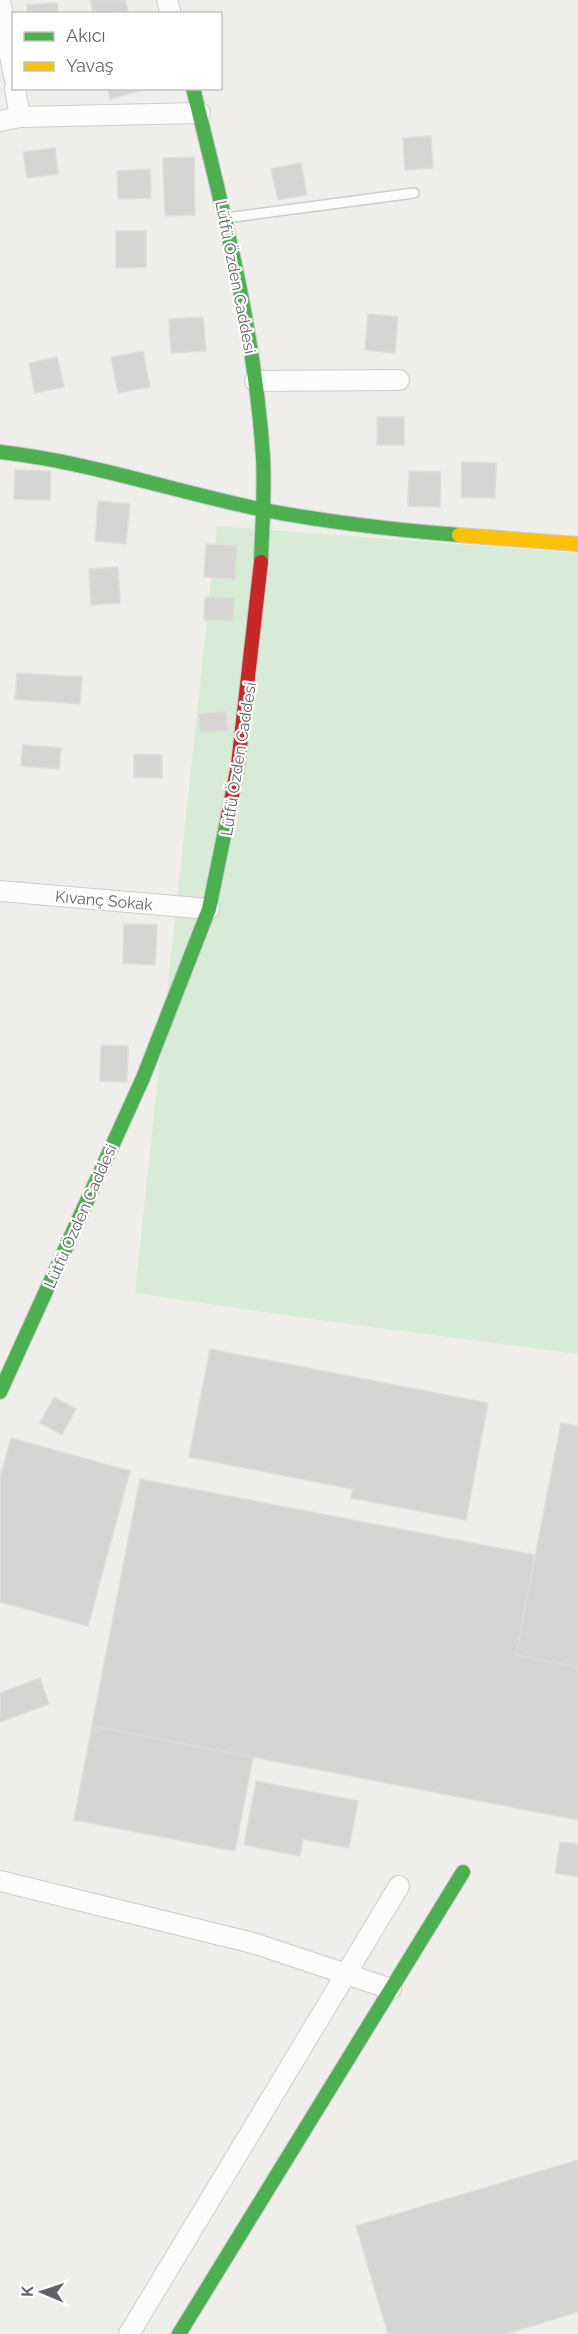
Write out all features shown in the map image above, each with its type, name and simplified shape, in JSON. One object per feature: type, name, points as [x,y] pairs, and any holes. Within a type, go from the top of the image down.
[{"type":"street","points":[[0,0],[12,66]]},
{"type":"street","points":[[15,90],[20,117]]},
{"type":"street","name":"Lütfü Özden Caddesi","points":[[0,1392],[143,1078],[209,909],[225,841],[249,689],[261,581],[264,510],[263,458],[255,381],[225,218],[194,90]]},
{"type":"street","points":[[0,121],[20,117],[200,113]]},
{"type":"street","points":[[255,381],[399,380]]},
{"type":"street","points":[[0,452],[47,457],[264,510],[413,531],[578,544]]},
{"type":"street","name":"Kıvanç Sokak","points":[[0,891],[209,909]]},
{"type":"street","points":[[0,1347],[20,1349]]},
{"type":"street","points":[[179,2334],[463,1872]]},
{"type":"street","points":[[0,1881],[253,1943],[391,1989]]},
{"type":"street","points":[[129,2334],[399,1886]]},
{"type":"lane","points":[[225,218],[414,193]]},
{"type":"green space","points":[[217,526],[578,553],[578,1354],[135,1293]]},
{"type":"building","points":[[90,0],[125,0],[128,11],[116,12],[93,12]]},
{"type":"building","points":[[57,3],[58,12],[27,12],[27,5]]},
{"type":"building","points":[[108,90],[142,90],[110,99]]},
{"type":"building","points":[[431,136],[433,168],[405,170],[403,138]]},
{"type":"building","points":[[55,148],[58,174],[27,178],[23,152]]},
{"type":"building","points":[[194,157],[195,215],[165,216],[163,158]]},
{"type":"building","points":[[301,163],[307,195],[278,200],[271,169]]},
{"type":"building","points":[[150,169],[151,198],[118,199],[117,171]]},
{"type":"building","points":[[116,231],[146,231],[146,267],[116,268]]},
{"type":"building","points":[[368,314],[398,317],[395,353],[365,350]]},
{"type":"building","points":[[203,317],[206,351],[171,353],[169,319]]},
{"type":"building","points":[[143,351],[150,387],[118,393],[111,357]]},
{"type":"building","points":[[57,357],[64,387],[35,393],[29,363]]},
{"type":"building","points":[[377,417],[404,417],[404,445],[377,445]]},
{"type":"building","points":[[462,462],[496,463],[495,498],[461,497]]},
{"type":"building","points":[[15,470],[51,471],[50,500],[14,499]]},
{"type":"building","points":[[409,471],[441,472],[440,507],[408,506]]},
{"type":"building","points":[[98,501],[130,504],[126,544],[95,541]]},
{"type":"building","points":[[206,544],[237,545],[235,579],[204,577]]},
{"type":"building","points":[[118,567],[120,603],[91,605],[89,569]]},
{"type":"building","points":[[205,597],[234,598],[233,621],[204,620]]},
{"type":"building","points":[[17,673],[82,677],[80,704],[15,699]]},
{"type":"building","points":[[226,711],[228,730],[200,733],[198,714]]},
{"type":"building","points":[[23,745],[61,748],[59,769],[21,766]]},
{"type":"building","points":[[134,754],[162,755],[162,778],[134,777]]},
{"type":"building","points":[[124,924],[157,925],[155,965],[123,963]]},
{"type":"building","points":[[101,1045],[128,1046],[127,1082],[100,1081]]},
{"type":"building","points":[[210,1349],[488,1403],[466,1520],[351,1498],[353,1489],[189,1457]]},
{"type":"building","points":[[54,1397],[76,1409],[62,1435],[40,1423]]},
{"type":"building","points":[[561,1423],[578,1426],[578,1667],[516,1655]]},
{"type":"building","points":[[11,1438],[130,1471],[88,1626],[0,1602],[0,1478]]},
{"type":"building","points":[[140,1479],[535,1555],[516,1655],[578,1667],[578,1820],[92,1726]]},
{"type":"building","points":[[40,1678],[49,1704],[0,1722],[0,1693]]},
{"type":"building","points":[[92,1726],[253,1757],[235,1851],[74,1820]]},
{"type":"building","points":[[256,1781],[358,1801],[349,1848],[303,1839],[300,1856],[244,1845]]},
{"type":"building","points":[[560,1842],[578,1844],[578,1877],[555,1873]]},
{"type":"building","points":[[578,2160],[578,2312],[505,2334],[388,2334],[356,2226]]},
{"type":"traffic: fast","points":[[193,90],[236,271],[253,364],[263,457],[261,562]]},
{"type":"traffic: fast","points":[[0,452],[100,470],[264,510],[361,525],[459,535]]},
{"type":"traffic: fast","points":[[0,1392],[143,1078],[209,909],[227,821]]},
{"type":"traffic: fast","points":[[179,2334],[463,1872]]},
{"type":"traffic: slow","points":[[459,535],[578,544]]},
{"type":"traffic: jam","points":[[227,821],[238,765],[261,562]]}]
